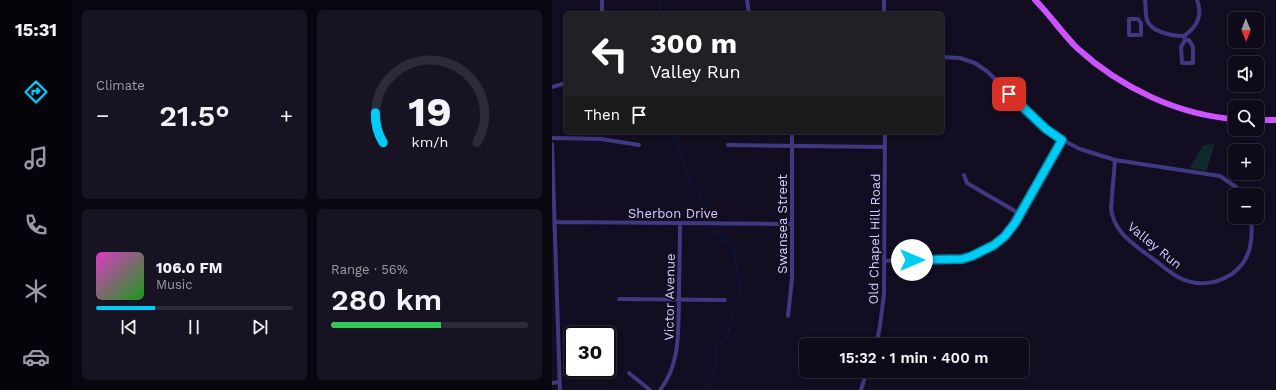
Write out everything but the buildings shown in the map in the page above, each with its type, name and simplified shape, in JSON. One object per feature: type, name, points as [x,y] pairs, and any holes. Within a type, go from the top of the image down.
[{"type":"main road","points":[[1035,0],[1076,47],[1096,65],[1120,81],[1167,104],[1193,112],[1228,118]]},
{"type":"main road","points":[[1264,120],[1276,120]]},
{"type":"street","points":[[602,0],[602,12]]},
{"type":"street","points":[[747,0],[749,12]]},
{"type":"street","points":[[884,0],[884,12]]},
{"type":"street","points":[[1146,0],[1147,20],[1152,26],[1162,32],[1184,38],[1189,40],[1193,47],[1193,63],[1182,63],[1181,47],[1184,38],[1195,26],[1199,18],[1197,0]]},
{"type":"street","points":[[1129,19],[1138,19],[1141,23],[1141,35],[1129,35],[1129,19]]},
{"type":"street","points":[[1141,23],[1147,20]]},
{"type":"street","points":[[944,57],[975,63],[984,69],[1046,129],[1062,140],[1084,150],[1115,160],[1220,176],[1238,188]]},
{"type":"street","points":[[552,87],[564,84]]},
{"type":"street","name":"Swansea Street","points":[[788,316],[792,288],[792,134]]},
{"type":"street","name":"Old Chapel Hill Road","points":[[877,338],[883,306],[885,260],[885,134]]},
{"type":"street","points":[[552,138],[601,139],[639,145]]},
{"type":"street","points":[[885,260],[962,259],[990,247],[1005,236],[1011,229],[1062,140]]},
{"type":"street","points":[[552,144],[560,390]]},
{"type":"street","points":[[728,145],[885,147]]},
{"type":"street","name":"Valley Run","points":[[1115,160],[1111,208],[1115,223],[1124,236],[1132,243],[1182,279],[1194,283],[1209,283],[1221,280],[1234,273],[1250,249],[1251,224]]},
{"type":"street","points":[[964,175],[967,183],[1020,214]]},
{"type":"street","name":"Sherbon Drive","points":[[555,222],[792,224]]},
{"type":"street","name":"Victor Avenue","points":[[660,390],[669,376],[678,347],[680,224]]},
{"type":"street","points":[[619,299],[725,300]]},
{"type":"street","points":[[629,373],[650,390]]},
{"type":"street","points":[[861,390],[865,378]]},
{"type":"street","points":[[552,383],[559,382]]},
{"type":"green space","points":[[1215,144],[1206,171],[1190,168],[1203,145]]},
{"type":"waterway","points":[[659,12],[662,0]]},
{"type":"waterway","points":[[669,134],[680,150],[687,175],[690,182],[703,200],[710,220]]},
{"type":"waterway","points":[[715,230],[734,249],[741,293]]},
{"type":"waterway","points":[[703,390],[715,370],[717,363],[714,347],[716,344],[723,341],[727,336],[732,317],[738,306]]},
{"type":"route","points":[[912,260],[962,259],[972,256],[994,245],[1005,236],[1015,223],[1062,140],[1046,129],[1009,94]]}]
